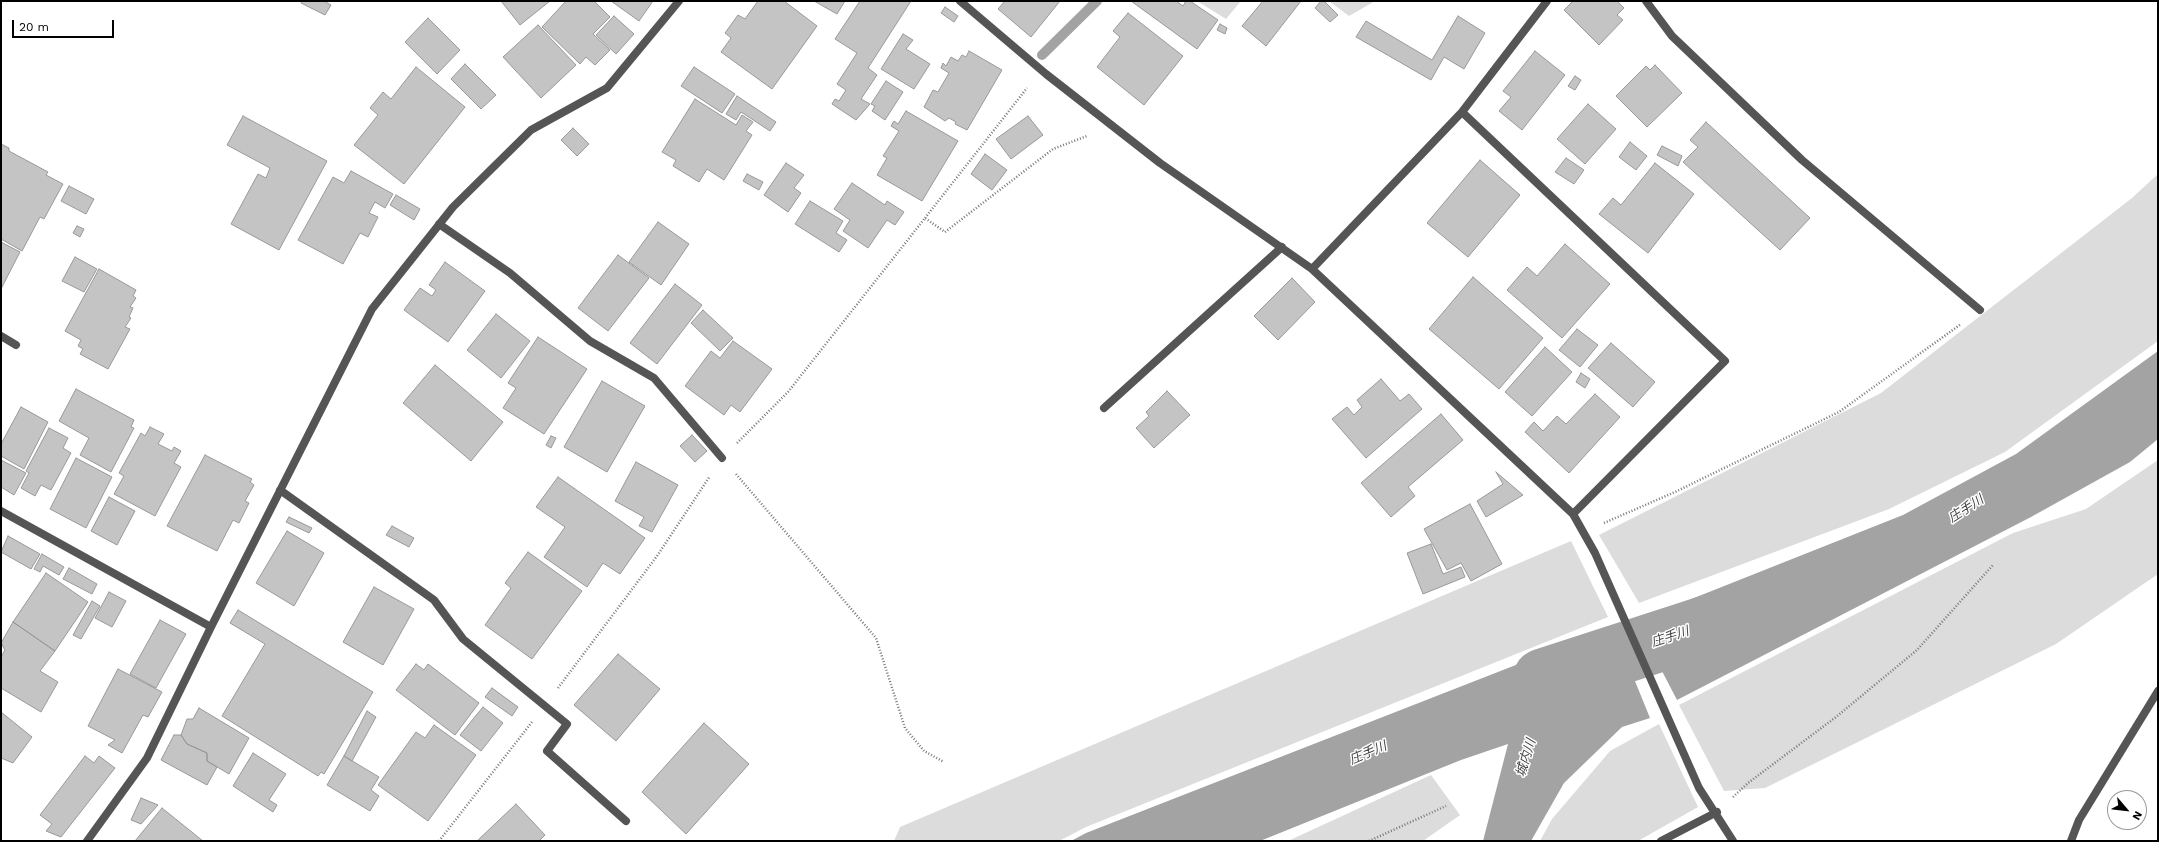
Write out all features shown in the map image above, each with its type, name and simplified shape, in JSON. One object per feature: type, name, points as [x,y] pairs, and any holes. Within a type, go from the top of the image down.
[{"type":"street","points":[[87,841],[147,758],[211,627],[372,309],[453,207],[531,130],[607,88],[678,1]]},
{"type":"street","points":[[960,1],[1041,70],[1160,163],[1312,269],[1573,514],[1595,553],[1700,788],[1717,812],[1733,841]]},
{"type":"street","points":[[1312,269],[1462,112],[1547,1]]},
{"type":"street","points":[[1646,1],[1672,36],[1802,160],[1980,310]]},
{"type":"street","points":[[1462,112],[1725,361],[1573,514]]},
{"type":"street","points":[[439,224],[510,273],[590,341],[654,378],[722,458]]},
{"type":"street","points":[[1104,408],[1282,247]]},
{"type":"street","points":[[1,336],[16,345]]},
{"type":"street","points":[[280,490],[434,600],[463,639],[567,724],[547,751],[626,821]]},
{"type":"street","points":[[1,510],[211,627]]},
{"type":"street","points":[[2071,841],[2079,820],[2158,691]]},
{"type":"street","points":[[1661,841],[1717,812]]},
{"type":"path","points":[[439,841],[545,706],[657,556],[722,458],[788,392],[1041,70]]},
{"type":"path","points":[[925,218],[945,232],[1053,149],[1112,126]]},
{"type":"path","points":[[1583,533],[1675,492],[1839,412],[1980,310]]},
{"type":"path","points":[[722,458],[876,638],[905,728],[924,751],[944,762]]},
{"type":"path","points":[[1717,812],[1748,783],[1836,717],[1917,650],[1993,565]]},
{"type":"path","points":[[1369,841],[1446,806]]},
{"type":"shaded area","points":[[1197,1],[1241,1],[1226,19]]},
{"type":"shaded area","points":[[1329,1],[1375,1],[1349,16]]},
{"type":"shaded area","points":[[2158,174],[2158,341],[2005,452],[1889,509],[1639,603],[1599,535],[1881,393],[2132,198]]},
{"type":"shaded area","points":[[2158,460],[2158,574],[2056,644],[1765,788],[1724,791],[1679,705],[2013,533],[2086,509]]},
{"type":"shaded area","points":[[1571,541],[1608,617],[1086,827],[1059,841],[894,841],[900,827]]},
{"type":"shaded area","points":[[1659,724],[1698,807],[1638,841],[1540,841],[1552,819],[1610,751]]},
{"type":"shaded area","points":[[1431,775],[1460,815],[1423,841],[1288,841]]},
{"type":"water","points":[[2158,351],[2158,439],[2130,462],[2031,517],[1677,700],[1636,621],[1903,515],[2016,454]]},
{"type":"water","name":"城内川","points":[[1613,627],[1650,718],[1622,727],[1564,783],[1531,841],[1483,841],[1508,744],[1461,760],[1260,841],[1071,841],[1086,833]]},
{"type":"building","points":[[302,1],[324,1],[331,5],[325,15],[301,3]]},
{"type":"building","points":[[501,1],[550,1],[520,25]]},
{"type":"building","points":[[566,1],[594,1],[610,17],[593,34],[610,50],[595,65],[586,57],[580,64],[542,27]]},
{"type":"building","points":[[611,1],[653,1],[639,21]]},
{"type":"building","points":[[758,1],[784,1],[817,26],[772,89],[721,52],[731,38],[725,33],[738,15],[745,19]]},
{"type":"building","points":[[814,1],[845,1],[837,14]]},
{"type":"building","points":[[860,1],[911,1],[868,68],[877,75],[861,99],[870,104],[856,120],[832,104],[835,99],[839,101],[846,90],[837,84],[857,53],[835,39]]},
{"type":"building","points":[[1005,1],[1060,1],[1031,37],[998,9]]},
{"type":"building","points":[[1131,1],[1176,1],[1183,6],[1186,1],[1190,1],[1218,20],[1197,49]]},
{"type":"building","points":[[1263,1],[1301,1],[1266,46],[1242,26]]},
{"type":"building","points":[[1321,1],[1324,1],[1338,15],[1330,22],[1315,8]]},
{"type":"building","points":[[1573,1],[1617,1],[1624,8],[1617,15],[1623,20],[1599,45],[1564,10]]},
{"type":"building","points":[[945,7],[958,16],[954,22],[941,13]]},
{"type":"building","points":[[1128,13],[1183,56],[1144,105],[1097,67],[1120,37],[1113,31]]},
{"type":"building","points":[[614,16],[634,34],[616,54],[596,35]]},
{"type":"building","points":[[1458,16],[1485,33],[1464,69],[1444,57],[1431,80],[1356,37],[1366,21],[1432,60]]},
{"type":"building","points":[[428,18],[460,50],[437,74],[405,42]]},
{"type":"building","points":[[1220,24],[1227,28],[1225,34],[1217,30]]},
{"type":"building","points":[[538,25],[576,65],[541,98],[503,57]]},
{"type":"building","points":[[903,34],[913,40],[906,49],[930,64],[914,89],[881,69]]},
{"type":"building","points":[[969,51],[1002,70],[967,130],[955,124],[956,122],[949,118],[945,121],[924,107],[933,90],[938,92],[949,73],[941,68],[943,63],[946,66],[951,57],[958,61],[962,55],[966,57]]},
{"type":"building","points":[[1535,51],[1565,75],[1522,130],[1499,111],[1511,97],[1503,91]]},
{"type":"building","points":[[465,64],[496,95],[481,109],[451,79]]},
{"type":"building","points":[[1655,65],[1682,93],[1647,127],[1616,96],[1646,66],[1650,70]]},
{"type":"building","points":[[416,67],[465,107],[404,184],[354,145],[378,115],[370,108],[383,92],[391,99]]},
{"type":"building","points":[[694,67],[735,94],[722,113],[681,86]]},
{"type":"building","points":[[1575,76],[1581,80],[1575,90],[1568,86]]},
{"type":"building","points":[[886,81],[903,92],[885,120],[872,111],[875,106],[871,104]]},
{"type":"building","points":[[737,96],[776,122],[770,131],[741,112],[736,120],[726,114]]},
{"type":"building","points":[[695,99],[736,125],[742,115],[753,122],[746,131],[752,135],[724,180],[707,169],[699,182],[673,166],[676,160],[662,152]]},
{"type":"building","points":[[1588,104],[1616,129],[1585,164],[1557,139]]},
{"type":"building","points":[[906,111],[958,141],[922,201],[877,175],[887,158],[883,156],[899,131],[891,126],[894,121],[898,124]]},
{"type":"building","points":[[243,116],[327,161],[279,250],[231,224],[258,174],[266,178],[270,168],[227,145]]},
{"type":"building","points":[[1028,116],[1043,135],[1011,159],[996,139]]},
{"type":"building","points":[[1706,122],[1810,218],[1780,250],[1683,162],[1698,147],[1690,140]]},
{"type":"building","points":[[573,128],[589,144],[577,156],[561,140]]},
{"type":"building","points":[[1630,142],[1647,156],[1636,170],[1619,157]]},
{"type":"building","points":[[1,144],[9,148],[9,151],[48,172],[46,175],[63,184],[44,219],[40,217],[22,251],[1,239]]},
{"type":"building","points":[[1662,146],[1682,156],[1678,166],[1657,155]]},
{"type":"building","points":[[985,154],[1007,170],[992,190],[971,174]]},
{"type":"building","points":[[1566,158],[1584,170],[1574,184],[1555,172]]},
{"type":"building","points":[[1480,160],[1520,195],[1468,257],[1427,223]]},
{"type":"building","points":[[786,163],[804,175],[794,188],[801,193],[788,212],[764,195]]},
{"type":"building","points":[[1655,163],[1694,194],[1648,253],[1599,214],[1613,198],[1621,205]]},
{"type":"building","points":[[351,171],[393,194],[385,208],[375,202],[369,213],[378,217],[368,237],[360,233],[343,264],[298,240],[333,177],[344,183]]},
{"type":"building","points":[[747,174],[763,182],[759,190],[743,181]]},
{"type":"building","points":[[852,183],[885,205],[887,201],[904,212],[895,225],[887,220],[868,248],[843,231],[850,220],[834,209]]},
{"type":"building","points":[[69,186],[94,199],[86,214],[61,201]]},
{"type":"building","points":[[396,195],[420,209],[414,220],[390,205]]},
{"type":"building","points":[[810,201],[843,221],[836,233],[847,240],[839,252],[795,224]]},
{"type":"building","points":[[658,222],[689,244],[661,285],[629,262]]},
{"type":"building","points":[[77,226],[84,229],[80,237],[73,233]]},
{"type":"building","points":[[1,242],[20,252],[1,289]]},
{"type":"building","points":[[1565,244],[1610,284],[1562,338],[1507,290],[1527,267],[1537,276]]},
{"type":"building","points":[[618,255],[649,278],[608,331],[578,308]]},
{"type":"building","points":[[75,257],[97,269],[84,292],[62,281]]},
{"type":"building","points":[[445,262],[485,291],[448,342],[404,310],[420,288],[432,296],[436,290],[429,285]]},
{"type":"building","points":[[99,269],[136,290],[133,296],[136,298],[130,307],[133,308],[129,317],[131,318],[125,327],[130,329],[108,369],[80,354],[83,349],[78,346],[81,340],[65,331]]},
{"type":"building","points":[[1473,277],[1543,338],[1499,389],[1429,329]]},
{"type":"building","points":[[1292,278],[1315,302],[1278,340],[1254,316]]},
{"type":"building","points":[[675,284],[702,305],[657,364],[630,343]]},
{"type":"building","points":[[703,310],[733,338],[720,351],[691,323]]},
{"type":"building","points":[[496,314],[530,341],[501,378],[467,350]]},
{"type":"building","points":[[1577,329],[1598,345],[1580,367],[1559,350]]},
{"type":"building","points":[[538,337],[587,369],[544,434],[503,408],[516,388],[508,383]]},
{"type":"building","points":[[733,341],[772,369],[740,412],[731,405],[724,415],[685,386],[711,351],[720,358]]},
{"type":"building","points":[[1611,343],[1655,382],[1633,407],[1588,368]]},
{"type":"building","points":[[1545,347],[1572,372],[1532,416],[1505,392]]},
{"type":"building","points":[[435,365],[503,422],[471,461],[403,403]]},
{"type":"building","points":[[1581,373],[1590,379],[1585,388],[1576,382]]},
{"type":"building","points":[[1381,379],[1400,401],[1409,394],[1422,409],[1366,458],[1332,419],[1347,407],[1354,415],[1362,407],[1357,400]]},
{"type":"building","points":[[602,381],[645,406],[607,472],[564,447]]},
{"type":"building","points":[[76,389],[134,420],[131,427],[134,428],[111,472],[80,455],[89,438],[59,421]]},
{"type":"building","points":[[1167,391],[1190,415],[1154,448],[1136,428],[1149,416],[1146,412]]},
{"type":"building","points":[[1595,394],[1620,417],[1569,473],[1525,432],[1534,422],[1543,431],[1557,416],[1566,424]]},
{"type":"building","points":[[21,407],[48,422],[24,469],[1,456],[1,444]]},
{"type":"building","points":[[1441,414],[1463,440],[1408,487],[1415,496],[1391,517],[1361,483]]},
{"type":"building","points":[[150,427],[164,434],[158,444],[172,451],[174,447],[181,451],[174,463],[181,467],[155,516],[114,494],[124,476],[119,473],[141,433],[145,436]]},
{"type":"building","points":[[49,428],[68,438],[63,448],[71,453],[51,490],[41,485],[35,496],[21,488],[29,473],[26,471]]},
{"type":"building","points":[[692,435],[707,451],[695,462],[680,446]]},
{"type":"building","points":[[551,436],[556,438],[551,448],[546,445]]},
{"type":"building","points":[[205,455],[252,479],[250,482],[254,485],[245,501],[249,503],[239,523],[233,520],[217,551],[167,526]]},
{"type":"building","points":[[76,458],[112,477],[86,528],[50,509]]},
{"type":"building","points":[[1,460],[26,473],[14,495],[1,487]]},
{"type":"building","points":[[636,462],[678,485],[652,532],[639,526],[644,517],[615,501]]},
{"type":"building","points":[[1496,472],[1523,495],[1486,517],[1477,501],[1503,484]]},
{"type":"building","points":[[558,477],[645,538],[620,574],[603,563],[587,587],[544,557],[565,527],[536,507]]},
{"type":"building","points":[[109,497],[135,511],[117,545],[91,531]]},
{"type":"building","points":[[1470,504],[1502,564],[1471,581],[1461,563],[1447,570],[1424,529]]},
{"type":"building","points":[[289,517],[312,528],[309,533],[286,522]]},
{"type":"building","points":[[392,526],[414,538],[409,547],[386,535]]},
{"type":"building","points":[[287,531],[324,553],[294,606],[256,583]]},
{"type":"building","points":[[8,536],[40,554],[31,569],[1,552]]},
{"type":"building","points":[[1431,544],[1443,574],[1461,567],[1465,577],[1423,594],[1407,553]]},
{"type":"building","points":[[528,552],[582,591],[532,659],[485,625],[511,588],[505,583]]},
{"type":"building","points":[[42,554],[64,567],[59,575],[43,566],[40,572],[34,569]]},
{"type":"building","points":[[69,568],[97,584],[92,594],[63,579]]},
{"type":"building","points":[[46,573],[88,602],[55,651],[13,622]]},
{"type":"building","points":[[374,587],[414,609],[383,665],[343,642]]},
{"type":"building","points":[[109,592],[126,601],[112,627],[95,618]]},
{"type":"building","points":[[92,601],[100,606],[81,639],[73,635]]},
{"type":"building","points":[[238,610],[373,692],[324,774],[321,772],[318,776],[222,716],[265,644],[230,623]]},
{"type":"building","points":[[160,620],[186,634],[156,688],[130,674]]},
{"type":"building","points":[[13,622],[55,651],[40,671],[58,682],[41,712],[1,688],[1,657],[5,650],[1,643]]},
{"type":"building","points":[[618,654],[660,689],[616,741],[574,705]]},
{"type":"building","points":[[416,664],[424,670],[428,664],[479,703],[455,735],[396,690]]},
{"type":"building","points":[[118,669],[162,692],[148,717],[143,715],[122,753],[108,745],[115,740],[88,726]]},
{"type":"building","points":[[492,688],[518,707],[512,716],[485,697]]},
{"type":"building","points":[[483,707],[503,723],[481,751],[460,735]]},
{"type":"building","points":[[199,708],[249,738],[229,774],[207,761],[207,753],[187,744],[181,735],[187,719],[193,719]]},
{"type":"building","points":[[367,711],[376,717],[352,761],[344,756]]},
{"type":"building","points":[[1,712],[32,737],[13,763],[1,758]]},
{"type":"building","points":[[704,723],[749,764],[686,834],[642,792]]},
{"type":"building","points":[[434,725],[476,755],[428,821],[378,785],[416,732],[425,738]]},
{"type":"building","points":[[174,735],[181,735],[187,744],[207,753],[207,761],[217,767],[207,785],[161,760]]},
{"type":"building","points":[[253,753],[286,774],[269,800],[277,805],[273,812],[233,786]]},
{"type":"building","points":[[85,756],[94,763],[99,756],[115,768],[61,837],[46,831],[52,824],[40,815]]},
{"type":"building","points":[[344,756],[379,777],[371,790],[379,796],[370,811],[327,785]]},
{"type":"building","points":[[141,798],[158,805],[141,824],[131,820]]},
{"type":"building","points":[[516,804],[545,835],[539,841],[477,841]]},
{"type":"building","points":[[162,808],[203,841],[135,841]]},
{"type":"waterway","points":[[1042,55],[1097,1]]},
{"type":"waterway","name":"庄手川","points":[[1543,679],[1728,619]]}]
